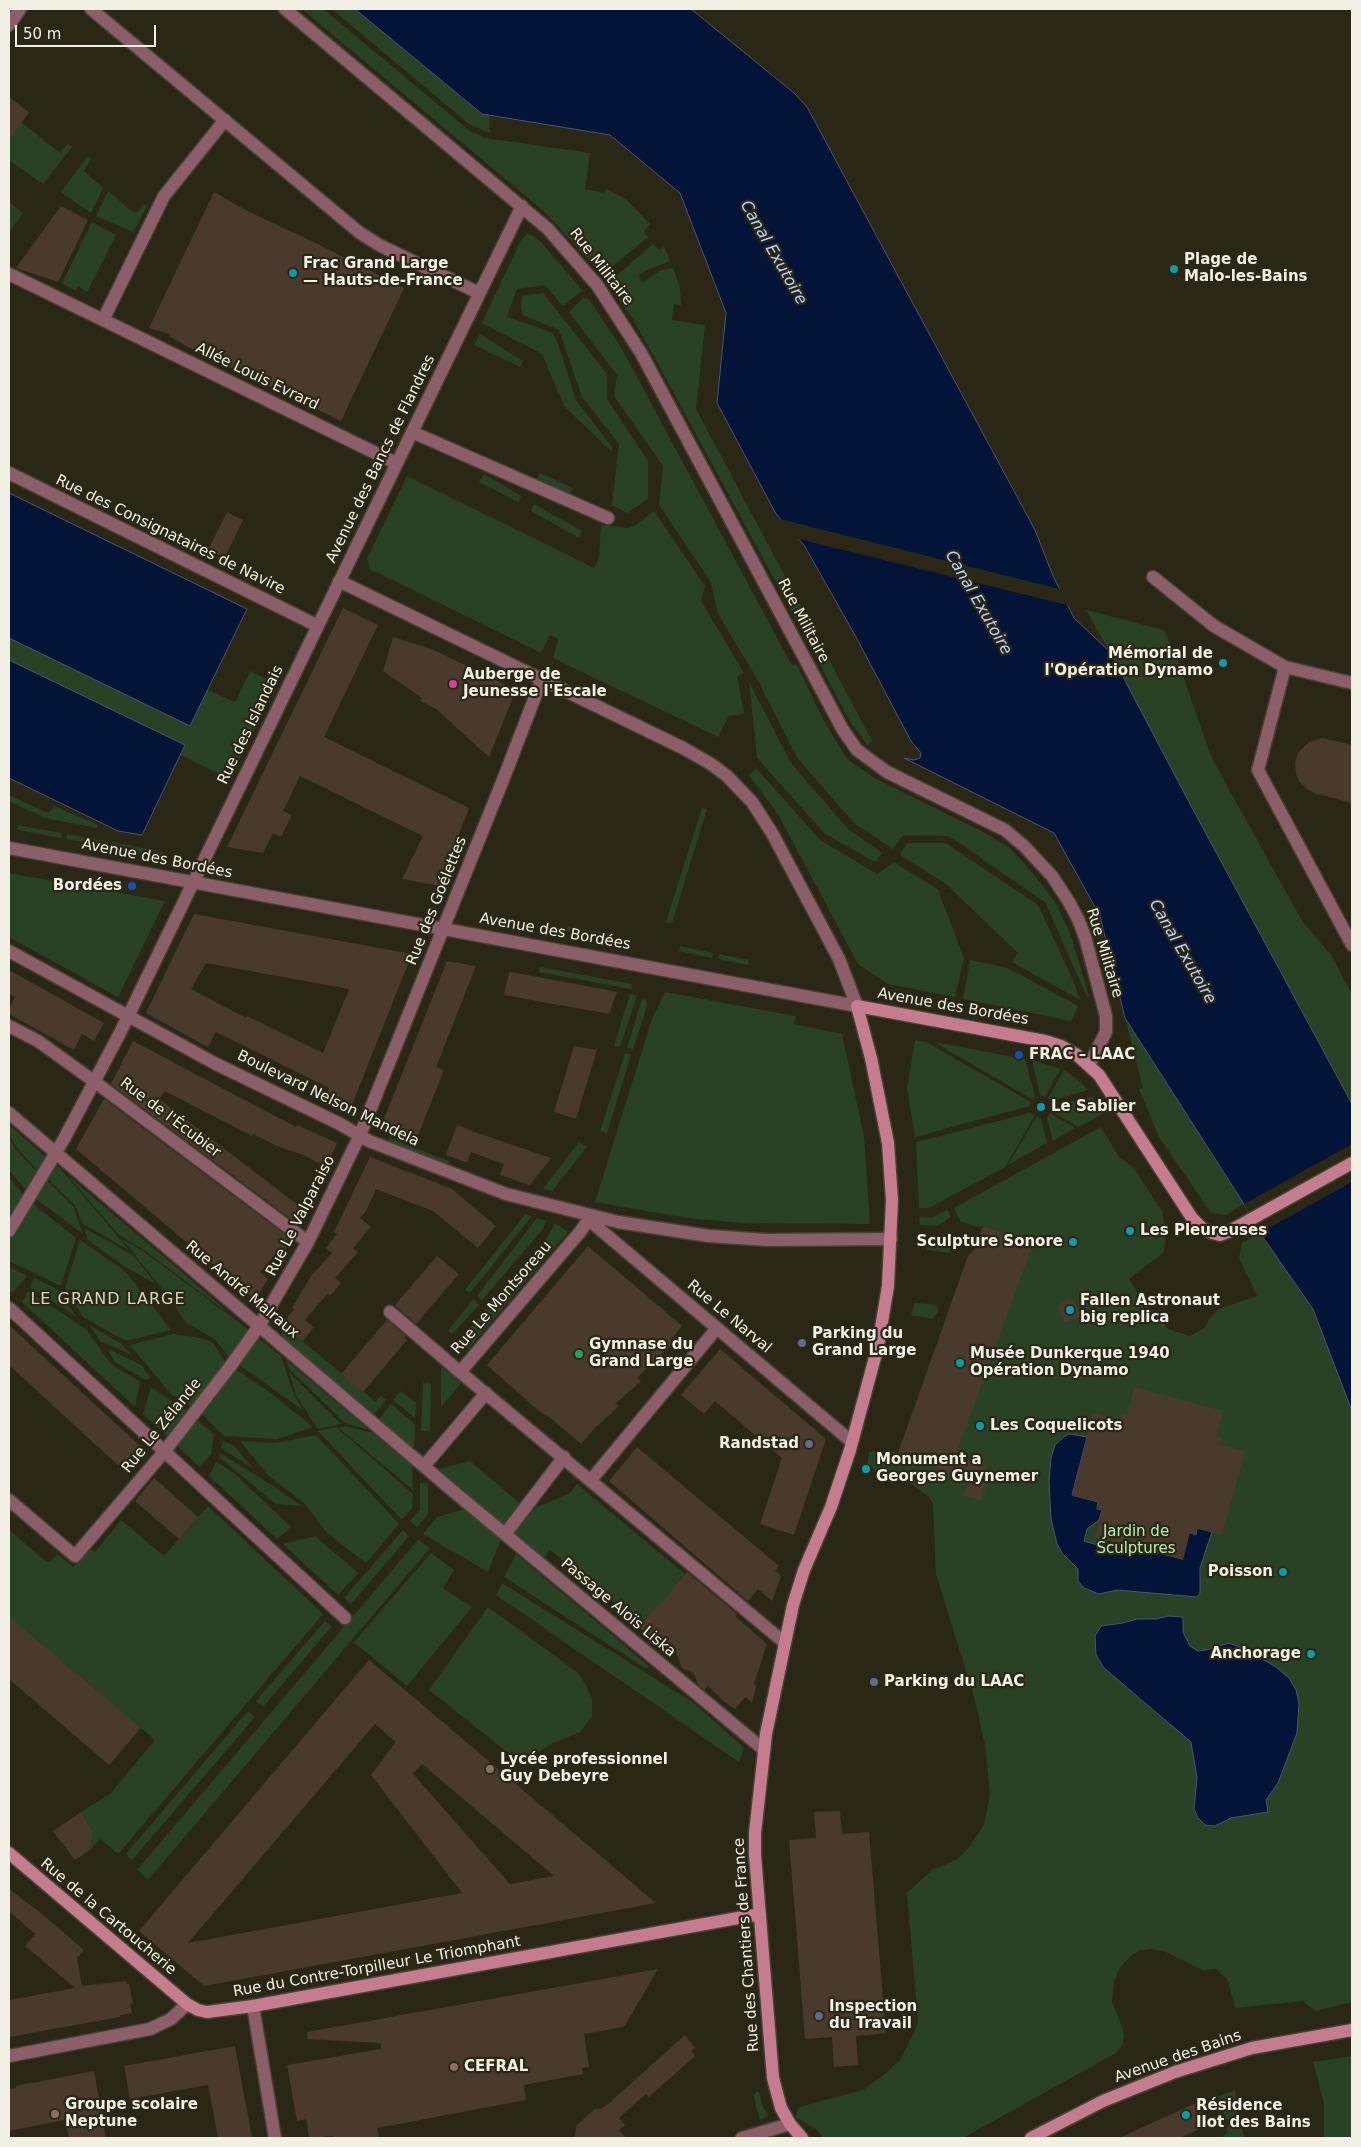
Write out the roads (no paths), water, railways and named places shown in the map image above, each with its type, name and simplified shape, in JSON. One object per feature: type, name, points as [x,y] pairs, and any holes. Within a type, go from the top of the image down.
[{"type":"street","points":[[9,25],[20,9]]},
{"type":"street","points":[[92,9],[366,236],[381,246],[479,293]]},
{"type":"street","name":"Rue Militaire","points":[[285,9],[522,206],[548,229],[587,272],[625,326],[851,743],[879,767],[1012,835],[1038,860],[1064,893],[1074,910],[1085,937],[1107,1024],[1103,1039],[1089,1065]]},
{"type":"street","points":[[104,320],[164,196],[225,120]]},
{"type":"street","name":"Avenue des Bancs de Flandres","points":[[522,206],[339,581],[696,755],[719,770],[743,792],[772,833],[839,959],[857,1006],[871,1058],[888,1143],[891,1239]]},
{"type":"street","name":"Allée Louis Evrard","points":[[9,274],[396,463]]},
{"type":"street","points":[[412,432],[608,518]]},
{"type":"street","name":"Rue des Consignataires de Navire","points":[[9,473],[318,626]]},
{"type":"street","points":[[1153,578],[1214,626],[1285,666],[1352,683]]},
{"type":"street","name":"Rue des Islandais","points":[[9,1232],[95,1082],[339,581]]},
{"type":"street","points":[[1285,666],[1258,770],[1352,946]]},
{"type":"street","name":"Rue des Goélettes","points":[[360,1134],[542,679]]},
{"type":"street","name":"Avenue des Bordées","points":[[9,848],[1046,1041],[1066,1049],[1089,1065]]},
{"type":"street","name":"Boulevard Nelson Mandela","points":[[9,951],[227,1070],[360,1134],[375,1144],[506,1194],[590,1218],[672,1231],[736,1238],[891,1239]]},
{"type":"street","name":"Rue de l'Écubier","points":[[9,1026],[38,1041],[95,1082],[308,1242]]},
{"type":"street","points":[[1089,1065],[1099,1075],[1192,1218],[1202,1228],[1216,1234],[1224,1234],[1233,1230],[1352,1163]]},
{"type":"street","name":"Rue André Malraux","points":[[9,1114],[453,1491]]},
{"type":"street","name":"Rue Le Valparaiso","points":[[268,1311],[308,1242],[360,1134]]},
{"type":"street","name":"Rue Le Narval","points":[[590,1218],[852,1442]]},
{"type":"street","name":"Rue Le Montsoreau","points":[[390,1312],[460,1372],[590,1218]]},
{"type":"street","name":"Rue des Chantiers de France","points":[[802,2138],[790,2124],[777,2099],[773,2078],[755,1843],[763,1749],[800,1579],[832,1507],[852,1442],[881,1329],[888,1286],[891,1239]]},
{"type":"street","points":[[9,1308],[345,1618]]},
{"type":"street","name":"Rue Le Zélande","points":[[9,1500],[75,1556],[164,1452],[232,1364],[268,1311]]},
{"type":"street","points":[[591,1480],[717,1328]]},
{"type":"street","points":[[460,1372],[785,1643]]},
{"type":"street","points":[[424,1466],[486,1393]]},
{"type":"street","points":[[505,1534],[564,1457]]},
{"type":"street","name":"Passage Aloïs Liska","points":[[453,1491],[763,1749]]},
{"type":"street","name":"Rue de la Cartoucherie","points":[[9,1854],[187,2004]]},
{"type":"street","name":"Rue du Contre-Torpilleur Le Triomphant","points":[[187,2004],[198,2010],[213,2012],[253,2006],[760,1914]]},
{"type":"street","points":[[9,2056],[150,2029],[171,2019],[187,2004]]},
{"type":"street","points":[[253,2006],[275,2138]]},
{"type":"street","name":"Avenue des Bains","points":[[1031,2138],[1103,2101],[1174,2072],[1252,2048],[1348,2031]]},
{"type":"street","points":[[742,2138],[790,2124]]},
{"type":"water","name":"Canal Exutoire","points":[[355,9],[691,9],[794,93],[807,107],[1035,530],[1053,576],[1074,618],[1110,652],[1352,1104],[1352,1411],[1313,1309],[1260,1233],[1244,1204],[1125,1018],[1100,916],[1054,833],[904,758],[914,760],[920,758],[921,753],[911,741],[856,637],[804,545],[776,514],[717,403],[726,313],[680,193],[610,135],[482,114]]},
{"type":"water","points":[[9,493],[247,609],[190,726],[9,638]]},
{"type":"water","points":[[9,660],[185,745],[142,835],[118,831],[9,778]]},
{"type":"water","points":[[1069,1434],[1087,1437],[1072,1495],[1098,1502],[1097,1509],[1102,1510],[1099,1520],[1087,1529],[1084,1541],[1101,1546],[1108,1540],[1130,1546],[1190,1533],[1196,1535],[1197,1528],[1212,1532],[1200,1568],[1200,1593],[1197,1597],[1117,1590],[1099,1594],[1084,1588],[1078,1581],[1078,1569],[1062,1553],[1057,1544],[1051,1519],[1049,1481],[1051,1458],[1055,1445]]},
{"type":"water","points":[[1168,1616],[1183,1617],[1183,1632],[1190,1646],[1198,1651],[1229,1643],[1247,1650],[1276,1667],[1289,1678],[1296,1690],[1299,1704],[1297,1733],[1278,1783],[1266,1800],[1268,1812],[1231,1818],[1215,1826],[1205,1825],[1198,1818],[1194,1809],[1197,1778],[1191,1742],[1104,1668],[1096,1655],[1095,1636],[1101,1626],[1137,1619],[1157,1619]]},
{"type":"place","name":"Plage de Malo-les-Bains","points":[[1174,269]]},
{"type":"place","name":"Frac Grand Large — Hauts-de-France","points":[[293,273]]},
{"type":"place","name":"Mémorial de l'Opération Dynamo","points":[[1223,663]]},
{"type":"place","name":"Auberge de Jeunesse l'Escale","points":[[453,684]]},
{"type":"place","name":"Bordées","points":[[132,886]]},
{"type":"place","name":"FRAC – LAAC","points":[[1019,1055]]},
{"type":"place","name":"Le Sablier","points":[[1041,1107]]},
{"type":"place","name":"Les Pleureuses","points":[[1130,1231]]},
{"type":"place","name":"Sculpture Sonore","points":[[1073,1242]]},
{"type":"place","name":"Fallen Astronaut big replica","points":[[1070,1310]]},
{"type":"place","name":"Parking du Grand Large","points":[[802,1343]]},
{"type":"place","name":"Gymnase du Grand Large","points":[[579,1354]]},
{"type":"place","name":"Musée Dunkerque 1940 Opération Dynamo","points":[[960,1363]]},
{"type":"place","name":"Les Coquelicots","points":[[980,1426]]},
{"type":"place","name":"Randstad","points":[[809,1444]]},
{"type":"place","name":"Monument a Georges Guynemer","points":[[866,1469]]},
{"type":"place","name":"Poisson","points":[[1283,1572]]},
{"type":"place","name":"Anchorage","points":[[1311,1654]]},
{"type":"place","name":"Parking du LAAC","points":[[874,1682]]},
{"type":"place","name":"Lycée professionnel Guy Debeyre","points":[[490,1769]]},
{"type":"place","name":"Inspection du Travail","points":[[819,2016]]},
{"type":"place","name":"CEFRAL","points":[[454,2067]]},
{"type":"place","name":"Groupe scolaire Neptune","points":[[55,2114]]},
{"type":"place","name":"Résidence Ilot des Bains","points":[[1186,2115]]},
{"type":"district","name":"LE GRAND LARGE","points":[[108,1300]]},
{"type":"park label","name":"Jardin de Sculptures","points":[[1136,1540]]}]
